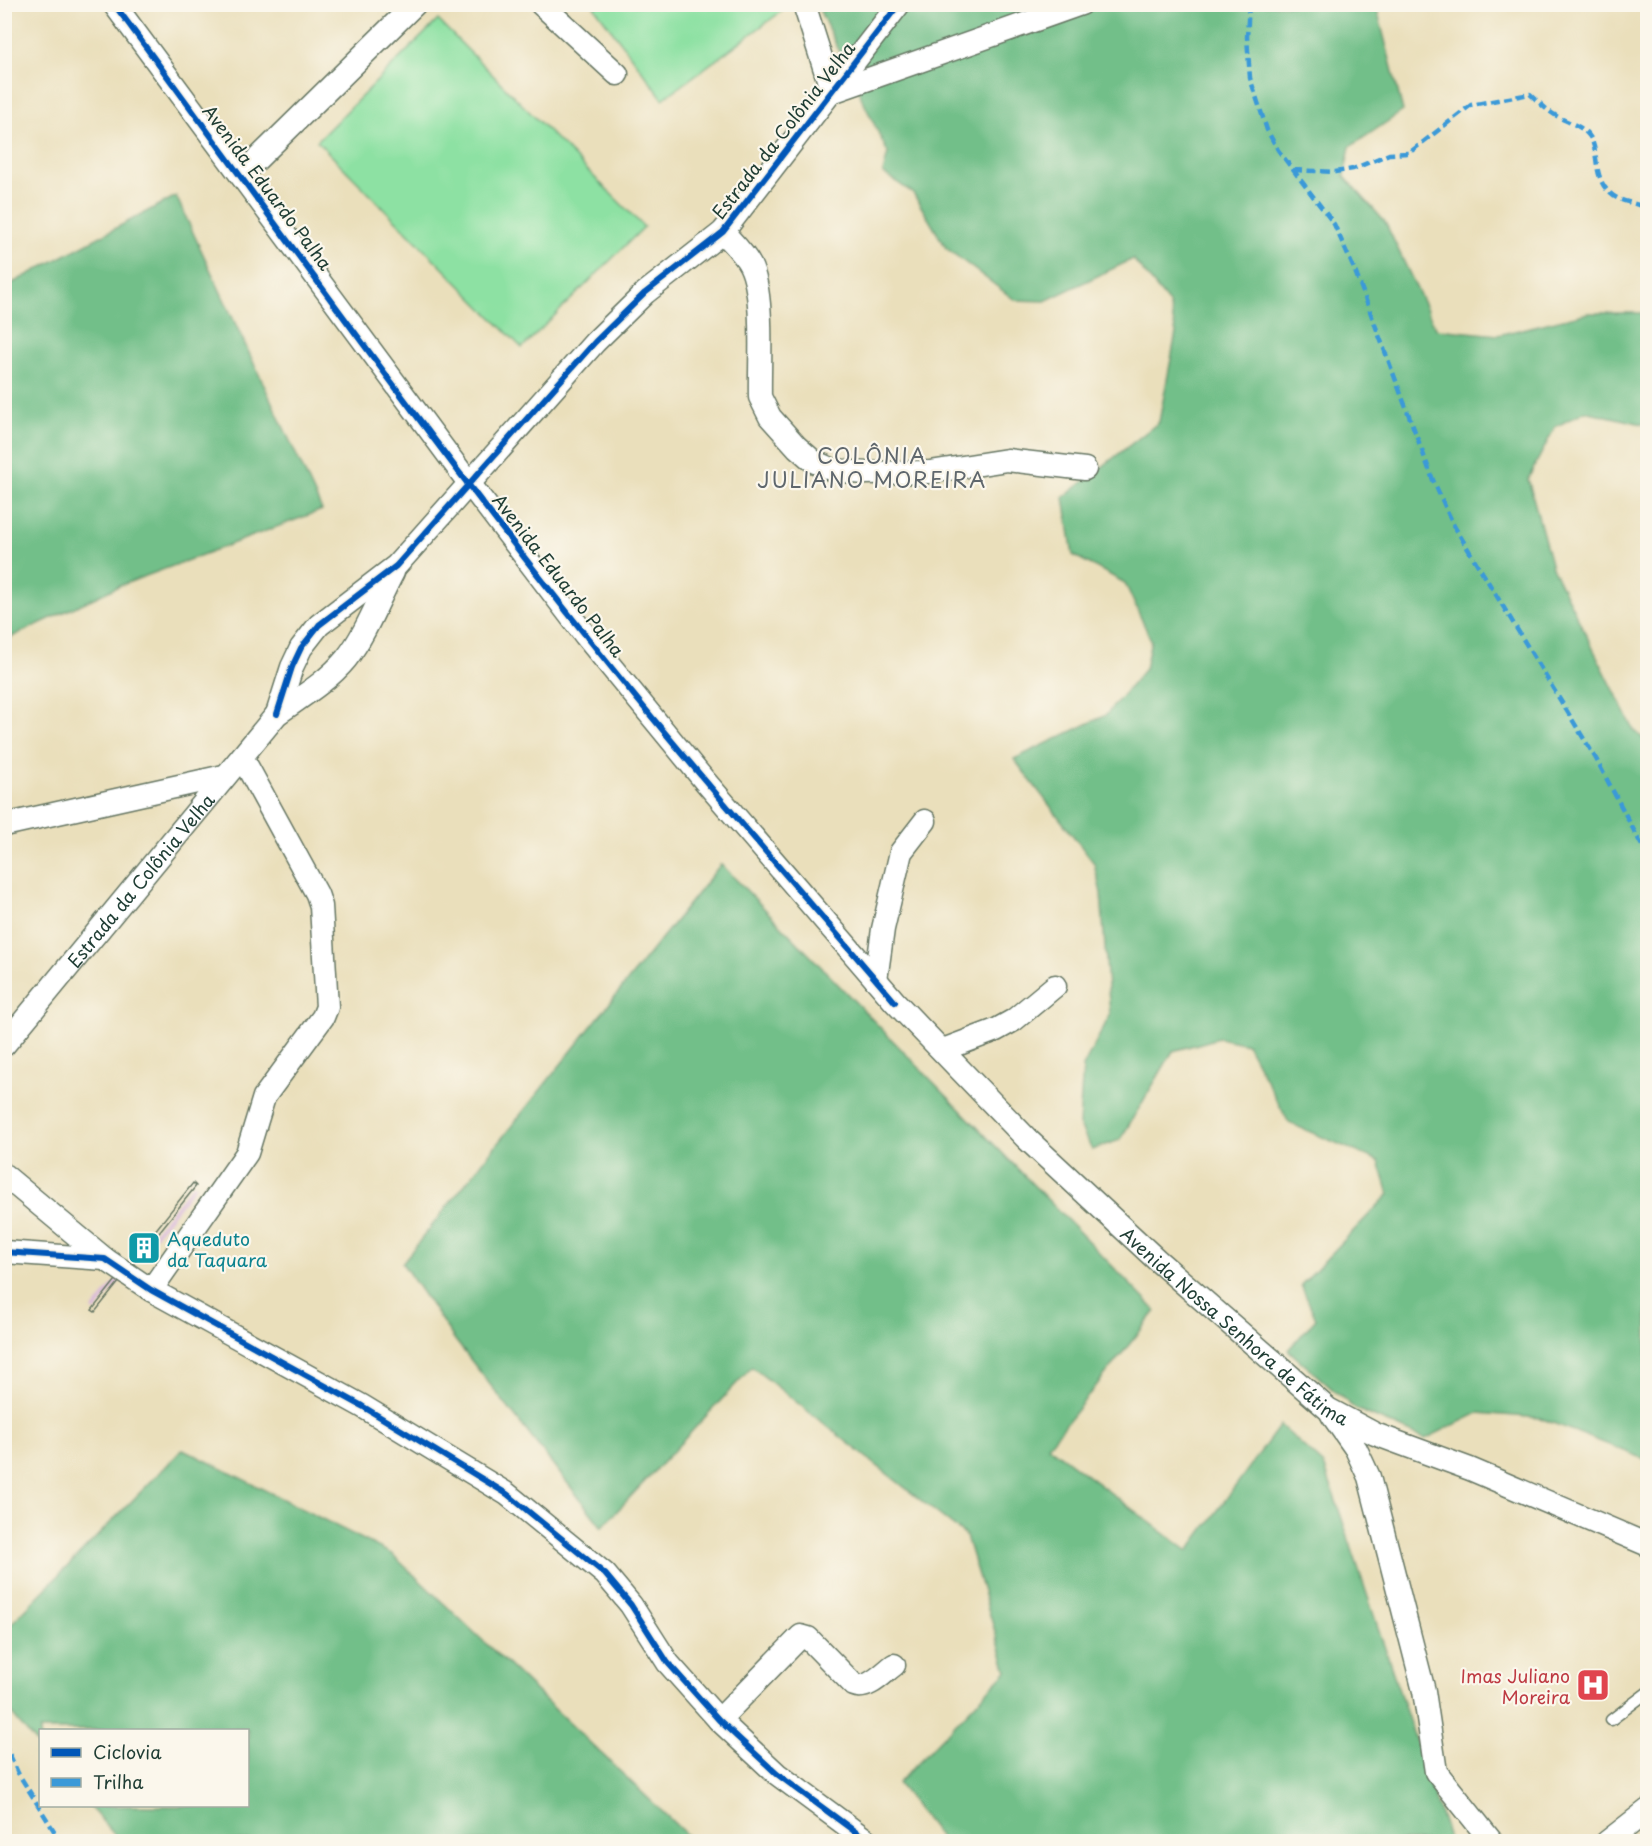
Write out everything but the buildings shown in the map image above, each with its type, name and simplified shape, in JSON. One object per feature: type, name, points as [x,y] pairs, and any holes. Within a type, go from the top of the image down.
[{"type":"street","name":"Avenida Eduardo Palha","points":[[114,4],[469,483],[585,635],[704,780],[895,1002]]},
{"type":"street","points":[[240,175],[415,4]]},
{"type":"street","points":[[541,4],[617,74]]},
{"type":"street","points":[[804,4],[831,92],[1081,4]]},
{"type":"street","name":"Estrada da Colônia Velha","points":[[277,714],[292,667],[302,648],[319,625],[396,566],[595,342],[645,293],[723,232],[899,4]]},
{"type":"street","points":[[723,232],[750,264],[754,276],[758,305],[760,397],[763,406],[786,436],[813,461],[833,471],[864,473],[930,472],[1007,460],[1085,469]]},
{"type":"street","name":"Estrada da Colônia Velha","points":[[4,1046],[277,714],[332,674],[347,658],[362,634],[396,566]]},
{"type":"street","points":[[143,1284],[246,1153],[264,1097],[327,1007],[321,906],[317,894],[242,757]]},
{"type":"street","points":[[4,825],[224,776]]},
{"type":"street","points":[[876,980],[883,929],[901,852],[925,821]]},
{"type":"street","points":[[943,1050],[996,1030],[1014,1020],[1055,986]]},
{"type":"street","name":"Avenida Nossa Senhora de Fátima","points":[[895,1002],[1027,1139],[1157,1260],[1328,1409],[1375,1434],[1470,1469],[1647,1545]]},
{"type":"street","points":[[4,1175],[105,1259],[143,1284],[362,1406],[507,1494],[605,1575],[631,1605],[668,1663],[719,1720],[777,1774],[869,1842]]},
{"type":"street","points":[[4,1252],[105,1259]]},
{"type":"street","points":[[1328,1409],[1356,1449],[1370,1477],[1424,1691],[1436,1772],[1492,1842]]},
{"type":"street","points":[[719,1720],[801,1636],[808,1638],[854,1685],[859,1687],[869,1684],[894,1665]]},
{"type":"street","points":[[1607,1842],[1647,1810]]},
{"type":"lane","points":[[1611,1720],[1647,1692]]},
{"type":"green space","points":[[593,5],[778,5],[782,11],[663,99]]},
{"type":"green space","points":[[817,5],[1376,5],[1403,111],[1350,147],[1344,176],[1385,222],[1436,329],[1498,335],[1588,313],[1647,313],[1647,425],[1585,411],[1555,427],[1528,479],[1552,567],[1634,730],[1647,742],[1647,1460],[1540,1418],[1478,1413],[1425,1439],[1354,1408],[1288,1350],[1316,1319],[1301,1285],[1389,1194],[1379,1161],[1289,1123],[1247,1044],[1219,1038],[1173,1051],[1120,1140],[1092,1150],[1079,1124],[1083,1067],[1110,1015],[1101,893],[1094,863],[1014,759],[1106,715],[1145,669],[1151,640],[1125,583],[1073,555],[1064,497],[1159,422],[1176,333],[1169,303],[1133,259],[1045,301],[1015,300],[946,248],[913,193],[883,173],[888,153]]},
{"type":"green space","points":[[438,20],[644,227],[522,348],[317,141]]},
{"type":"green space","points":[[176,196],[322,510],[119,586],[5,640],[5,287]]},
{"type":"green space","points":[[721,864],[1156,1311],[1048,1446],[1188,1551],[1280,1425],[1324,1465],[1449,1841],[943,1841],[898,1783],[1007,1671],[966,1536],[752,1367],[602,1527],[455,1340],[402,1263]]},
{"type":"green space","points":[[183,1449],[392,1554],[693,1841],[120,1841],[90,1807],[249,1807],[249,1729],[39,1729],[39,1747],[5,1706],[5,1630]]},
{"type":"marked path","points":[[1249,4],[1247,37],[1250,78],[1267,130],[1278,150],[1334,224],[1355,271],[1433,480],[1454,526],[1595,757],[1648,857]]},
{"type":"marked path","points":[[1294,170],[1335,172],[1353,169],[1389,154],[1409,153],[1471,105],[1530,94],[1545,108],[1578,126],[1590,137],[1600,177],[1612,195],[1648,210]]},
{"type":"marked path","points":[[4,1742],[18,1773],[39,1807]]},
{"type":"marked path","points":[[39,1807],[61,1842]]},
{"type":"cycle path","points":[[114,4],[407,403],[526,560],[662,730],[895,1002]]},
{"type":"cycle path","points":[[277,714],[292,667],[301,648],[319,625],[396,566],[595,342],[645,293],[723,232],[899,4]]},
{"type":"cycle path","points":[[4,1252],[105,1259],[151,1290],[362,1406],[507,1494],[605,1574],[631,1605],[668,1663],[719,1720],[777,1774],[869,1842]]},
{"type":"place","name":"Aqueduto da Taquara","points":[[144,1248]]},
{"type":"place","name":"Imas Juliano Moreira","points":[[1593,1685]]},
{"type":"district","name":"COLÔNIA JULIANO MOREIRA","points":[[872,467]]}]
